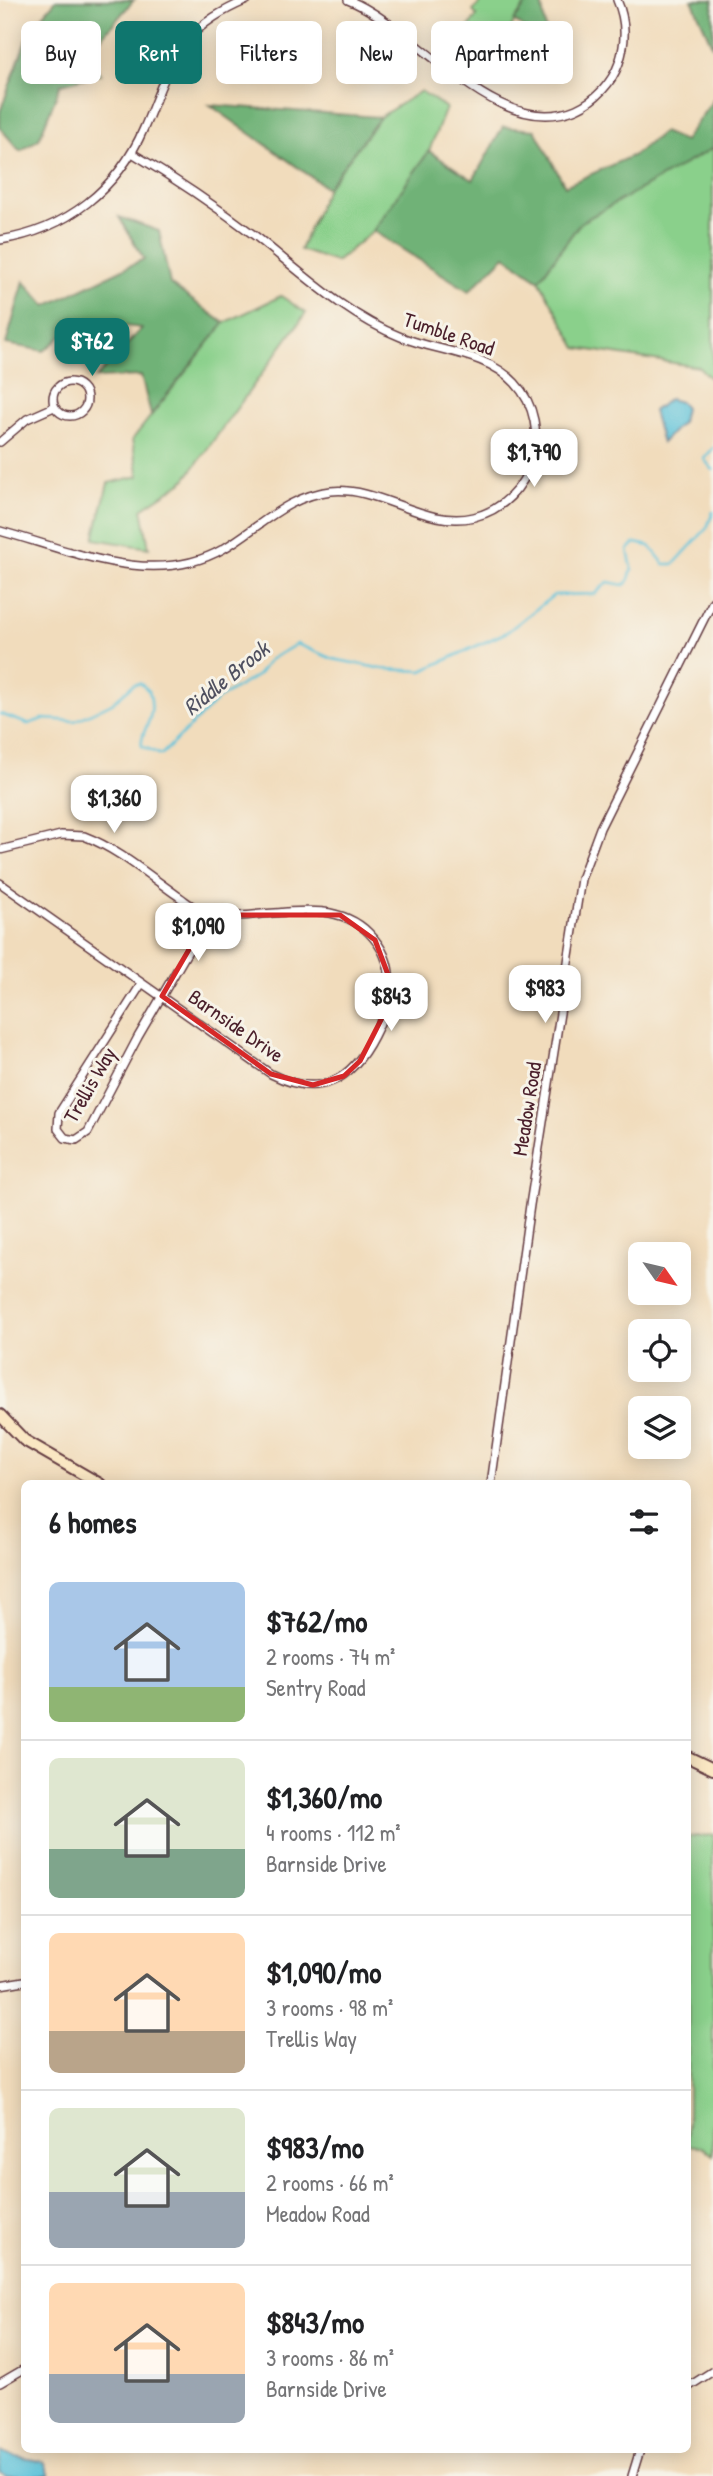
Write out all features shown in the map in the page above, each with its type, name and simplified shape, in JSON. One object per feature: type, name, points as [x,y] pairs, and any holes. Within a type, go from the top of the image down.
[{"type":"street","points":[[0,240],[37,232],[76,212],[109,183],[132,153],[167,74],[185,43],[211,18],[247,0]]},
{"type":"street","points":[[348,0],[380,19],[501,105],[540,116],[580,107],[610,80],[624,42],[622,15],[617,0]]},
{"type":"street","name":"Tumble Road","points":[[0,531],[125,565],[174,566],[195,561],[225,548],[293,502],[332,491],[373,496],[433,516],[474,517],[510,497],[532,462],[535,421],[525,396],[508,376],[486,362],[403,338],[360,316],[211,202],[132,153]]},
{"type":"street","points":[[64,383],[75,383],[86,394],[83,410],[73,416],[62,415],[54,407],[53,395],[64,383]]},
{"type":"street","points":[[0,442],[27,419],[54,407]]},
{"type":"street","name":"Meadow Road","points":[[492,1480],[530,1205],[581,878],[596,837],[713,601]]},
{"type":"street","points":[[0,850],[61,835],[84,836],[209,915]]},
{"type":"street","name":"Barnside Drive","points":[[0,883],[271,1074],[292,1082],[313,1085],[334,1081],[353,1069],[366,1052],[385,1012],[390,980],[381,949],[360,925],[340,915],[319,911],[209,915]]},
{"type":"street","name":"Trellis Way","points":[[142,983],[60,1113],[58,1129],[65,1138],[76,1140],[88,1132],[209,915]]},
{"type":"street","points":[[0,1415],[24,1440],[58,1463],[92,1480]]},
{"type":"street","points":[[691,1758],[713,1769]]},
{"type":"street","points":[[0,1984],[21,1980]]},
{"type":"street","points":[[0,2383],[21,2371]]},
{"type":"street","points":[[691,2385],[713,2371]]},
{"type":"street","points":[[632,2476],[639,2453]]},
{"type":"highlighted area","points":[[209,915],[340,915],[375,940],[390,980],[385,1012],[360,1061],[344,1076],[313,1085],[271,1074],[162,996]]},
{"type":"green space","points":[[56,0],[134,0],[101,38],[101,21],[38,21]]},
{"type":"green space","points":[[478,0],[529,0],[515,21],[473,21],[477,16],[473,11],[480,3]]},
{"type":"green space","points":[[529,0],[541,0],[544,21],[514,21]]},
{"type":"green space","points":[[692,0],[713,0],[713,47]]},
{"type":"green space","points":[[21,54],[21,84],[61,84],[39,139],[20,151],[0,128],[0,112]]},
{"type":"green space","points":[[421,91],[446,108],[429,151],[373,231],[336,262],[300,250],[327,188],[380,117]]},
{"type":"green space","points":[[713,100],[713,148],[580,223],[539,280],[505,256],[469,291],[373,231],[429,151],[473,180],[503,127],[535,130],[565,186],[634,155],[663,132],[684,141]]},
{"type":"green space","points":[[210,105],[380,117],[327,188]]},
{"type":"green space","points":[[713,148],[713,381],[699,367],[577,348],[539,280],[580,223]]},
{"type":"green space","points":[[119,217],[159,231],[170,284],[224,323],[151,415],[141,376],[96,378],[142,328],[80,321],[44,351],[6,344],[24,281],[46,306],[144,259]]},
{"type":"green space","points":[[281,296],[306,313],[184,481],[142,509],[149,548],[94,539],[108,483],[139,476],[132,440],[224,323]]},
{"type":"green space","points":[[713,1835],[713,2155],[702,2147],[691,2145],[691,1837]]},
{"type":"water","points":[[669,399],[680,402],[685,408],[682,422],[662,443],[653,411]]},
{"type":"water","points":[[0,2452],[45,2463],[50,2476],[7,2476],[0,2472]]},
{"type":"waterway","name":"Riddle Brook","points":[[713,448],[704,459],[713,470]]},
{"type":"waterway","name":"Riddle Brook","points":[[0,714],[28,724],[43,719],[75,721],[112,703],[134,684],[140,683],[149,691],[151,701],[150,717],[142,746],[161,755],[218,699],[258,675],[269,660],[297,644],[333,659],[383,669],[422,671],[507,632],[554,595],[595,594],[608,582],[624,585],[628,582],[632,569],[628,550],[635,543],[650,546],[664,564],[674,564],[707,528],[713,512]]}]
